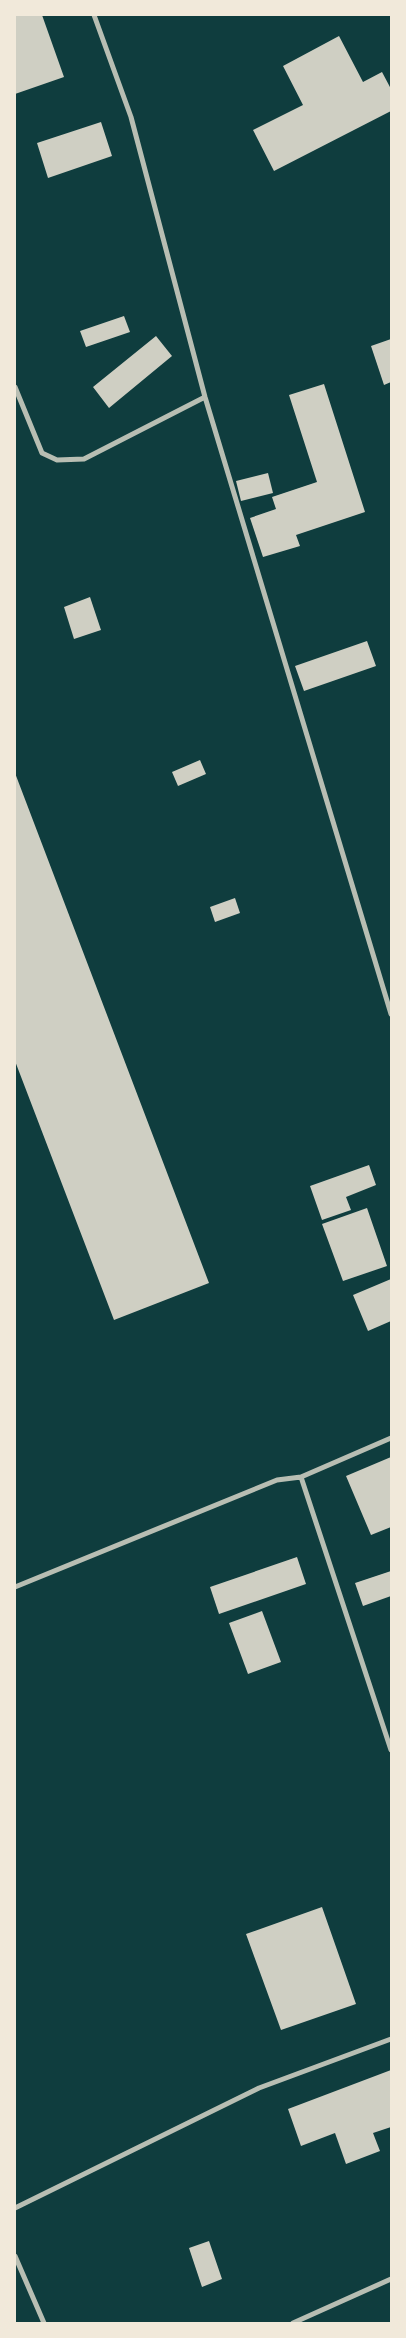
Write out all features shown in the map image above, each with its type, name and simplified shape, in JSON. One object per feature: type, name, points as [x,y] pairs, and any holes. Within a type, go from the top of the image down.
[{"type":"street","points":[[94,15],[131,117],[205,397],[391,1014]]},
{"type":"street","points":[[15,387],[42,453],[57,460],[84,459],[205,397]]},
{"type":"street","points":[[15,1587],[277,1480],[301,1477],[391,1438]]},
{"type":"street","points":[[301,1477],[391,1750]]},
{"type":"street","points":[[15,2208],[259,2088],[391,2039]]},
{"type":"street","points":[[15,2256],[44,2323]]},
{"type":"street","points":[[293,2323],[391,2279]]},
{"type":"building","points":[[15,15],[42,15],[64,77],[15,94]]},
{"type":"building","points":[[339,36],[363,82],[382,72],[391,89],[391,111],[274,171],[253,130],[303,105],[283,66]]},
{"type":"building","points":[[101,122],[112,156],[48,178],[37,143]]},
{"type":"building","points":[[124,316],[130,332],[86,347],[80,331]]},
{"type":"building","points":[[156,336],[172,356],[109,408],[93,387]]},
{"type":"building","points":[[391,339],[391,382],[384,385],[371,346]]},
{"type":"building","points":[[324,384],[365,512],[296,535],[300,546],[263,557],[250,518],[276,509],[272,497],[317,482],[289,395]]},
{"type":"building","points":[[268,473],[273,493],[241,501],[236,481]]},
{"type":"building","points":[[90,597],[101,630],[74,639],[64,607]]},
{"type":"building","points":[[367,641],[376,666],[304,691],[295,666]]},
{"type":"building","points":[[200,760],[206,774],[178,786],[172,772]]},
{"type":"building","points":[[15,773],[209,1283],[114,1320],[15,1061]]},
{"type":"building","points":[[235,898],[240,913],[215,922],[210,907]]},
{"type":"building","points":[[369,1165],[376,1185],[346,1197],[351,1210],[322,1220],[310,1186]]},
{"type":"building","points":[[367,1208],[387,1266],[343,1281],[322,1224]]},
{"type":"building","points":[[391,1279],[391,1321],[368,1331],[353,1295]]},
{"type":"building","points":[[391,1457],[391,1527],[371,1535],[346,1476]]},
{"type":"building","points":[[297,1557],[306,1584],[219,1614],[210,1587]]},
{"type":"building","points":[[391,1571],[391,1596],[363,1606],[355,1583]]},
{"type":"building","points":[[262,1611],[281,1662],[248,1674],[229,1623]]},
{"type":"building","points":[[322,1907],[356,2004],[281,2030],[246,1934]]},
{"type":"building","points":[[391,2070],[391,2127],[373,2133],[380,2151],[346,2164],[335,2133],[301,2146],[288,2109]]},
{"type":"building","points":[[209,2241],[222,2279],[202,2287],[189,2248]]}]
